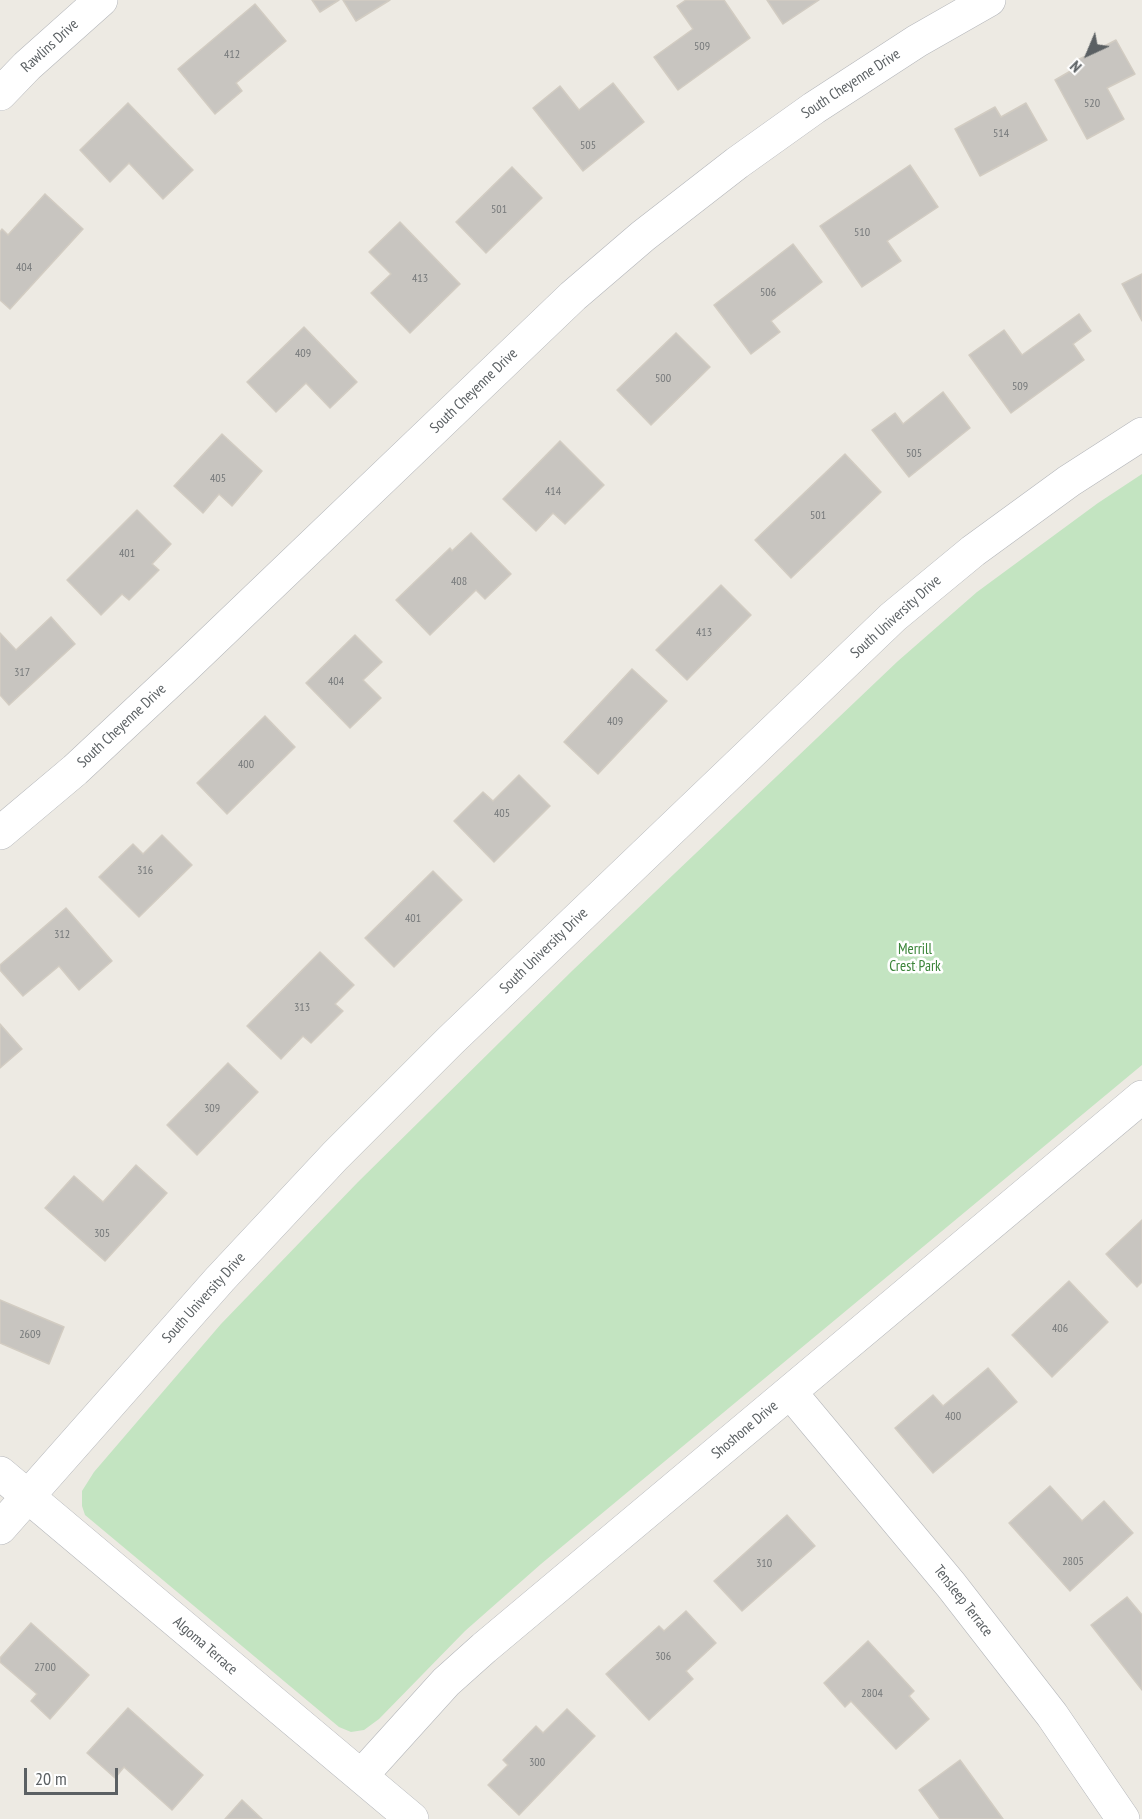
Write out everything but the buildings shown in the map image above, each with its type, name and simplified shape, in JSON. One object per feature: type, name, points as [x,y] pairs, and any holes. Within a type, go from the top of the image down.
[{"type":"street","name":"Rawlins Drive","points":[[0,94],[27,66],[101,0]]},
{"type":"street","name":"South Cheyenne Drive","points":[[0,833],[75,770],[573,296],[643,236],[737,163],[814,108],[917,41],[989,0]]},
{"type":"street","name":"South University Drive","points":[[0,1528],[220,1279],[335,1156],[450,1041],[885,625],[973,551],[1069,481],[1142,434]]},
{"type":"street","name":"Shoshone Drive","points":[[361,1776],[446,1682],[484,1648],[1142,1097]]},
{"type":"street","name":"Tensleep Terrace","points":[[790,1392],[951,1585],[1052,1716],[1123,1819]]},
{"type":"street","name":"Algoma Terrace","points":[[0,1473],[412,1819]]},
{"type":"green space","name":"Merrill Crest Park","points":[[1142,474],[1142,1065],[541,1564],[465,1631],[379,1719],[364,1730],[351,1732],[339,1727],[85,1515],[82,1506],[82,1491],[94,1472],[221,1324],[358,1182],[573,970],[898,661],[977,592],[1098,503]]}]
